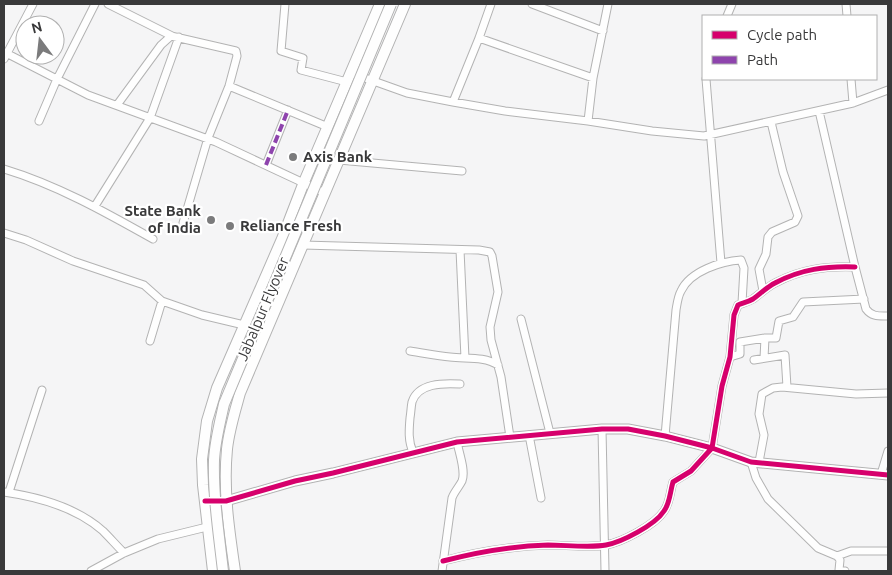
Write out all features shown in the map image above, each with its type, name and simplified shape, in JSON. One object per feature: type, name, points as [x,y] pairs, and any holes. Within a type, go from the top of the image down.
[{"type":"main road","points":[[213,571],[204,502],[202,459],[207,422],[218,388],[244,325],[380,4]]},
{"type":"main road","name":"Jabalpur Flyover","points":[[223,571],[214,460],[217,434],[224,404],[391,4]]},
{"type":"main road","points":[[234,571],[226,501],[227,449],[240,393],[371,80],[405,4]]},
{"type":"street","points":[[22,4],[32,6],[5,55],[88,95],[208,138],[325,193]]},
{"type":"street","points":[[39,121],[57,79],[95,4]]},
{"type":"street","points":[[108,4],[176,36],[236,51],[237,56],[229,86],[208,138],[183,222]]},
{"type":"street","points":[[285,4],[281,51],[303,58],[301,70],[371,80],[407,93],[505,111],[661,132],[712,135],[853,103],[888,90]]},
{"type":"street","points":[[453,102],[491,4]]},
{"type":"street","points":[[532,4],[603,31]]},
{"type":"street","points":[[588,121],[593,78],[608,4]]},
{"type":"street","points":[[117,105],[161,45],[176,36]]},
{"type":"street","points":[[95,206],[150,118],[176,36]]},
{"type":"street","points":[[479,38],[593,78]]},
{"type":"street","points":[[706,80],[712,135],[720,263]]},
{"type":"street","points":[[851,80],[853,103]]},
{"type":"street","points":[[229,86],[328,127]]},
{"type":"street","points":[[266,165],[288,110]]},
{"type":"street","points":[[819,111],[864,299],[869,313],[875,316],[888,316]]},
{"type":"street","points":[[763,291],[759,269],[766,254],[768,238],[772,232],[795,222],[798,216],[783,172],[771,122]]},
{"type":"street","points":[[339,160],[462,171]]},
{"type":"street","points":[[4,169],[33,178],[95,206],[153,239]]},
{"type":"street","points":[[4,233],[26,240],[81,264],[144,285],[162,301],[202,315],[244,325]]},
{"type":"street","points":[[303,244],[486,251],[492,256],[498,292],[490,327],[491,340],[505,398],[510,437]]},
{"type":"street","points":[[460,250],[466,358]]},
{"type":"street","points":[[665,436],[676,310],[681,290],[692,278],[708,267],[741,260],[744,263],[742,303]]},
{"type":"street","points":[[443,561],[469,554],[547,545],[605,545],[631,535],[650,524],[664,512],[673,482],[691,471],[712,448],[722,386],[730,357],[736,309],[742,303],[748,302],[763,291],[787,278],[813,269],[830,266],[855,267]]},
{"type":"street","points":[[730,357],[740,354],[740,342],[776,338],[779,321],[793,317],[803,302],[864,299]]},
{"type":"street","points":[[150,341],[162,301]]},
{"type":"street","points":[[521,319],[550,433]]},
{"type":"street","points":[[764,358],[766,338]]},
{"type":"street","points":[[410,351],[487,360],[498,365]]},
{"type":"street","points":[[754,360],[785,355],[788,387]]},
{"type":"street","points":[[413,452],[409,443],[409,428],[413,400],[418,392],[444,383],[460,384]]},
{"type":"street","points":[[841,571],[840,560],[837,556],[818,548],[768,499],[756,478],[755,462],[764,435],[759,414],[762,394],[774,388],[788,387],[856,394],[888,393]]},
{"type":"street","points":[[42,390],[6,492],[45,500],[75,512],[102,531],[124,553]]},
{"type":"street","points":[[204,502],[226,501],[294,481],[458,442],[602,429],[628,429],[665,436],[712,448],[755,462],[884,474],[888,451]]},
{"type":"street","points":[[602,429],[605,571]]},
{"type":"street","points":[[529,435],[541,498]]},
{"type":"street","points":[[442,571],[452,498],[455,490],[461,484],[463,475],[458,442]]},
{"type":"street","points":[[91,571],[124,553],[158,539],[228,522]]},
{"type":"street","points":[[837,556],[851,551],[888,552]]},
{"type":"marked path","points":[[266,165],[288,110]]},
{"type":"cycle path","points":[[443,561],[508,548],[548,545],[606,545],[629,537],[646,527],[660,516],[666,508],[673,482],[691,471],[712,448],[722,386],[730,357],[734,315],[738,305],[751,300],[772,285],[794,274],[824,268],[855,267]]},
{"type":"cycle path","points":[[205,501],[226,501],[295,481],[457,442],[602,429],[628,429],[665,436],[712,448],[751,462],[888,475]]},
{"type":"place","name":"Axis Bank","points":[[293,157]]},
{"type":"place","name":"State Bank of India","points":[[211,220]]},
{"type":"place","name":"Reliance Fresh","points":[[230,226]]}]
